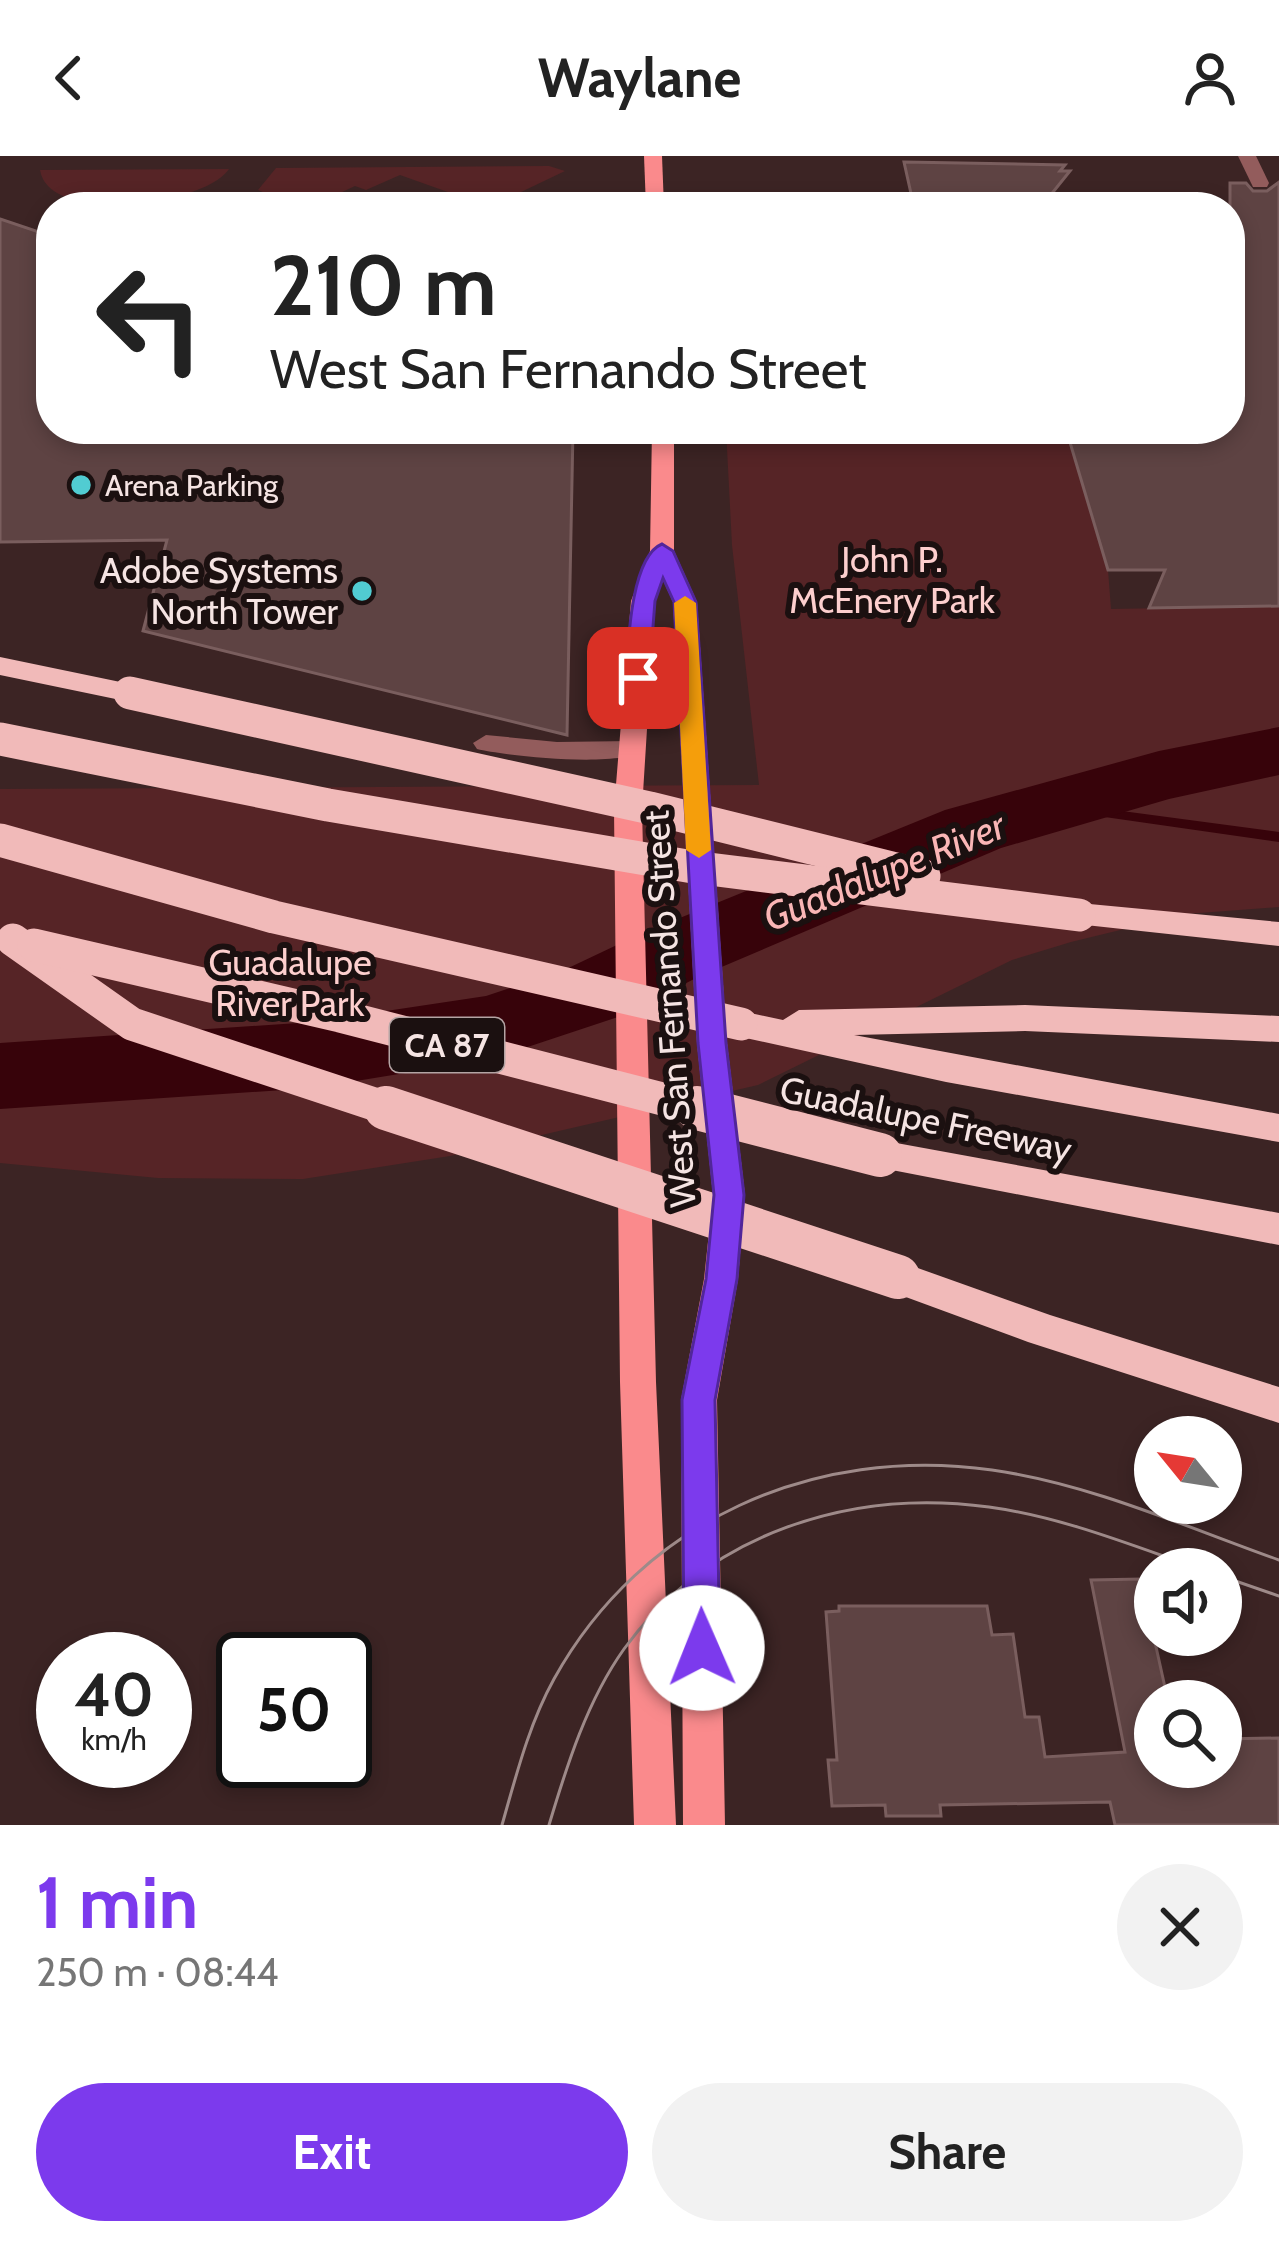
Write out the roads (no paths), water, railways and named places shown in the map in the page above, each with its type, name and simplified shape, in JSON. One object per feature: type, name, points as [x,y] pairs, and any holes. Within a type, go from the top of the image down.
[{"type":"highway","points":[[0,666],[650,808],[1078,915]]},
{"type":"highway","points":[[0,739],[328,805],[693,867],[1078,915],[1279,934]]},
{"type":"highway","name":"Guadalupe Freeway","points":[[0,840],[274,917],[726,1034],[946,1068],[1279,1129]]},
{"type":"highway","points":[[6,938],[132,1024],[1279,1405]]},
{"type":"highway","name":"Guadalupe Freeway","points":[[6,938],[340,1016],[880,1155],[1279,1228]]},
{"type":"highway","points":[[726,1034],[1025,1018],[1279,1029]]},
{"type":"main road","points":[[653,156],[654,192]]},
{"type":"main road","name":"West San Fernando Street","points":[[655,1825],[630,1042],[628,808],[644,601],[662,551],[663,444]]},
{"type":"main road","name":"West San Fernando Street","points":[[662,551],[685,602],[696,810],[726,1034],[729,1195],[721,1279],[698,1400],[704,1825]]},
{"type":"lane","points":[[1247,156],[1260,183]]},
{"type":"lane","points":[[485,743],[556,750],[631,749]]},
{"type":"waterway","name":"Guadalupe River","points":[[0,1076],[313,1055],[491,1027],[593,993],[668,956],[973,829],[1159,776],[1279,751]]},
{"type":"waterway","points":[[1047,805],[1279,837]]},
{"type":"tram line","points":[[502,1825],[537,1714],[591,1623],[635,1576],[684,1536],[739,1506],[798,1483],[861,1470],[926,1465],[992,1470],[1102,1496],[1279,1560]]},
{"type":"tram line","points":[[549,1825],[589,1712],[624,1649],[658,1609],[697,1575],[740,1548],[786,1527],[835,1513],[937,1503],[1016,1512],[1142,1548]]},
{"type":"tram line","points":[[1242,1583],[1279,1596]]},
{"type":"place","name":"Arena Parking","points":[[81,485]]},
{"type":"place","name":"Adobe Systems North Tower","points":[[362,591]]},
{"type":"park label","name":"John P. McEnery Park","points":[[892,580]]},
{"type":"park label","name":"Guadalupe River Park","points":[[290,982]]}]
